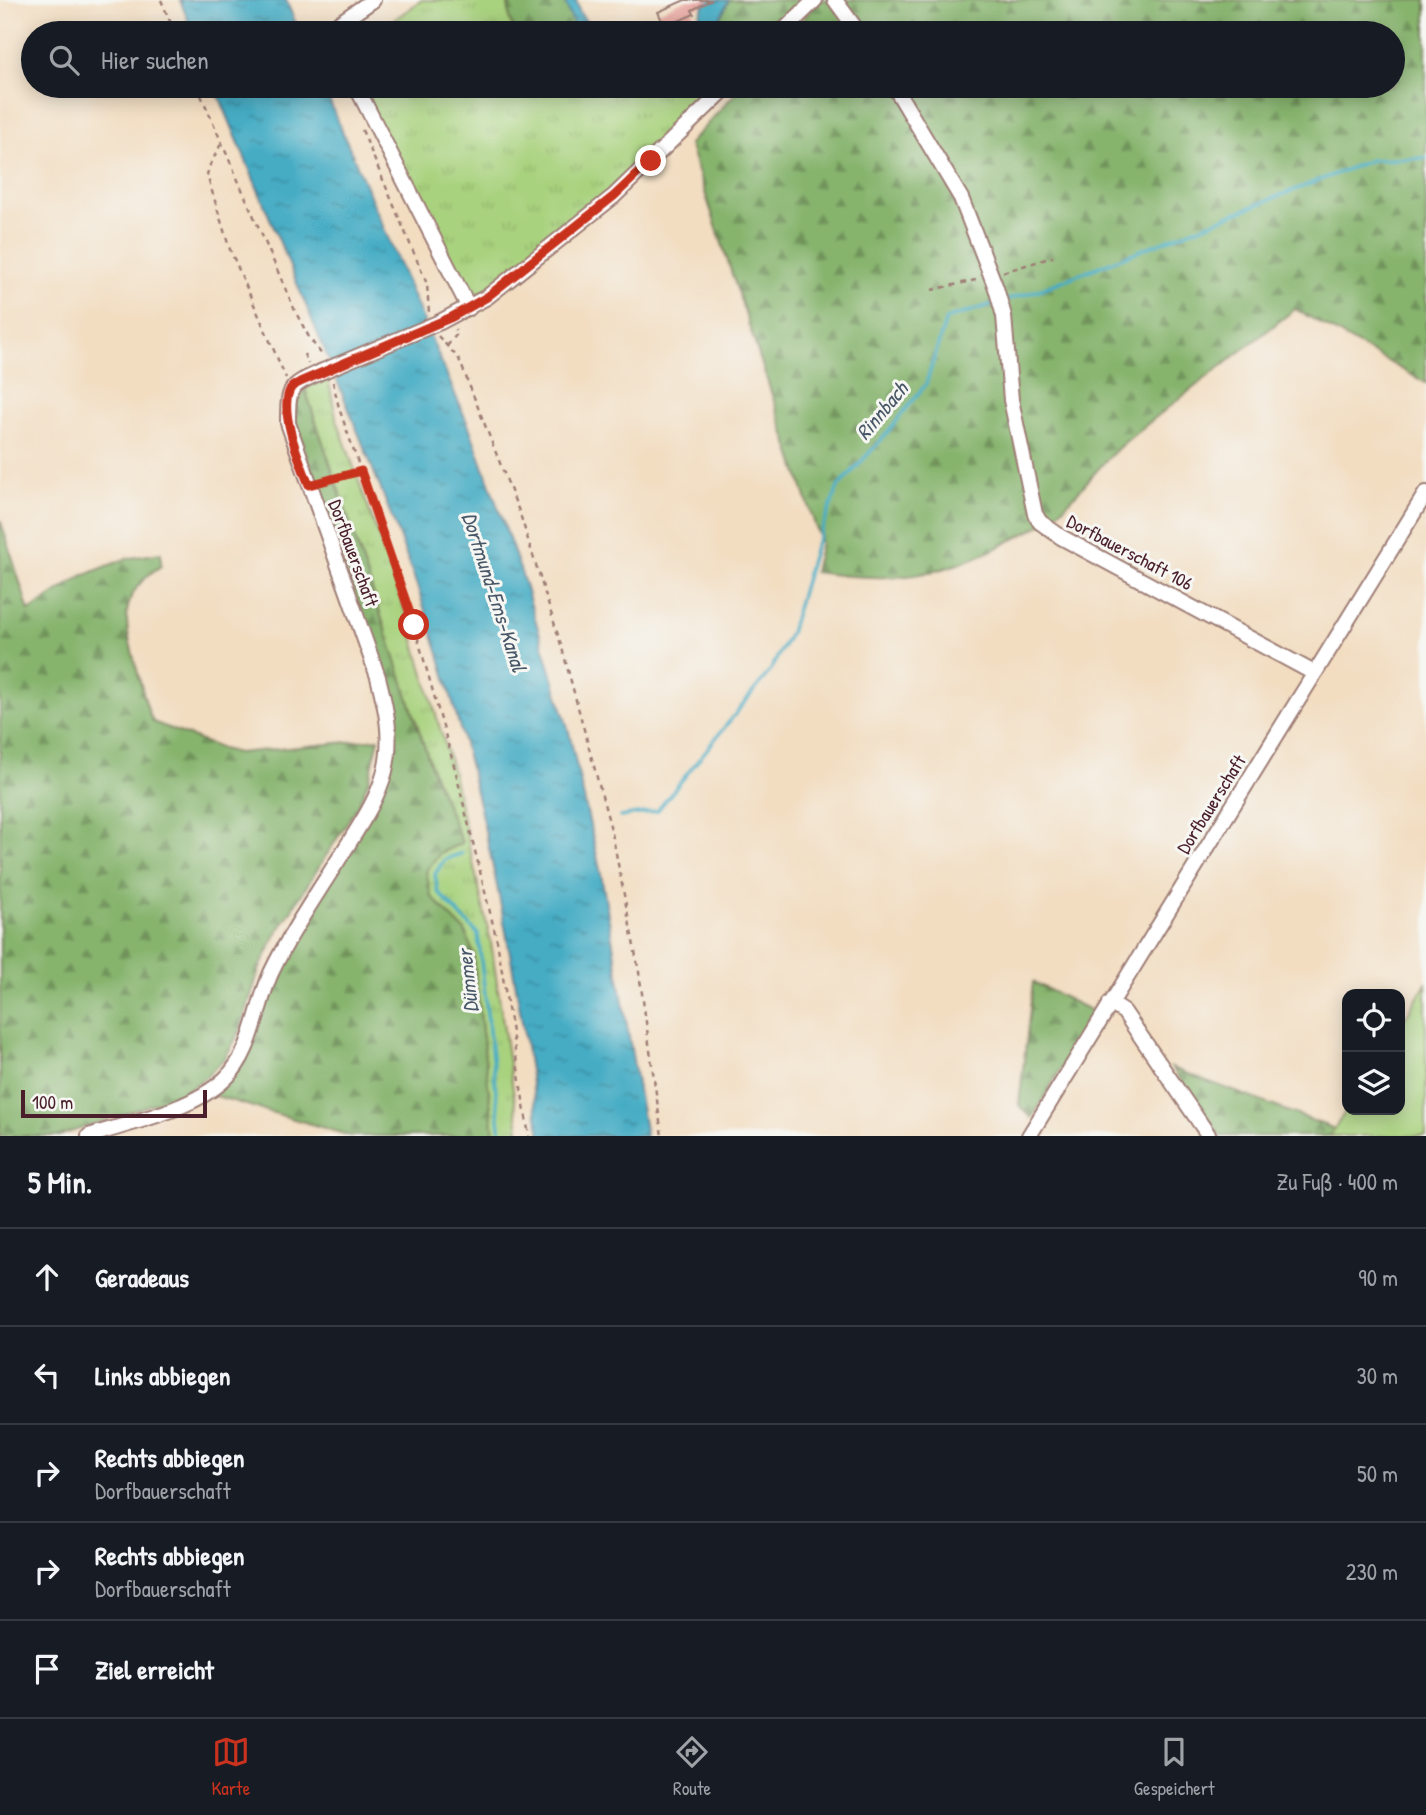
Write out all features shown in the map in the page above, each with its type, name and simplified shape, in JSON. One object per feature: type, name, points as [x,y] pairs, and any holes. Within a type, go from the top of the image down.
[{"type":"street","points":[[342,21],[373,0]]},
{"type":"street","points":[[794,21],[815,0]]},
{"type":"street","points":[[835,0],[850,21]]},
{"type":"street","points":[[362,98],[469,308]]},
{"type":"street","points":[[291,388],[326,368],[435,324],[487,297],[614,196],[716,98]]},
{"type":"street","name":"Dorfbauerschaft 106","points":[[901,98],[961,198],[996,288],[1004,316],[1012,400],[1033,505],[1040,522],[1061,537],[1314,673]]},
{"type":"street","name":"Dorfbauerschaft","points":[[89,1136],[183,1105],[213,1089],[236,1067],[272,973],[288,941],[367,813],[381,785],[388,753],[387,708],[288,423],[291,388]]},
{"type":"street","name":"Dorfbauerschaft","points":[[1029,1136],[1426,492]]},
{"type":"street","points":[[1110,1003],[1124,1012],[1209,1136]]},
{"type":"path","points":[[161,0],[170,21]]},
{"type":"path","points":[[202,98],[296,313],[326,368],[414,625],[455,769],[497,941],[529,1136]]},
{"type":"path","points":[[362,130],[427,284],[435,324],[458,359],[520,514],[566,661],[612,833],[639,972],[662,1136]]},
{"type":"path","points":[[221,144],[207,176],[229,247],[291,388]]},
{"type":"path","points":[[447,346],[457,334]]},
{"type":"path","points":[[309,485],[361,471]]},
{"type":"green space","points":[[422,0],[508,0],[510,21],[392,21]]},
{"type":"green space","points":[[508,0],[564,0],[572,21],[510,21]]},
{"type":"green space","points":[[729,0],[805,0],[785,21],[719,21]]},
{"type":"green space","points":[[819,0],[1426,0],[1426,383],[1295,309],[1124,443],[1063,507],[1038,527],[983,554],[936,571],[891,577],[814,572],[821,543],[689,144],[731,98],[1405,98],[1405,21],[801,21]]},
{"type":"green space","points":[[365,98],[700,98],[703,102],[609,193],[483,292],[472,295],[464,289]]},
{"type":"green space","points":[[328,378],[336,417],[409,623],[452,769],[491,943],[520,1136],[494,1136],[473,952],[465,931],[430,896],[426,871],[440,853],[462,842],[434,775],[305,389]]},
{"type":"green space","points":[[305,389],[434,775],[462,843],[440,853],[426,871],[431,896],[465,931],[473,952],[494,1136],[351,1136],[213,1095],[221,1087],[275,974],[393,753],[394,707],[295,422],[295,404]]},
{"type":"green space","points":[[0,519],[29,611],[82,576],[125,559],[161,553],[161,566],[136,588],[127,612],[129,639],[153,722],[238,753],[379,739],[369,780],[357,807],[275,936],[259,970],[240,1031],[225,1058],[206,1077],[182,1094],[59,1136],[0,1136]]},
{"type":"green space","points":[[1033,982],[1094,1012],[1032,1118],[1019,1105]]},
{"type":"green space","points":[[1426,984],[1426,1136],[1330,1136],[1343,1115],[1405,1115],[1405,1018]]},
{"type":"green space","points":[[1172,1068],[1335,1129],[1330,1136],[1220,1136]]},
{"type":"water","points":[[180,0],[286,0],[295,21],[188,21]]},
{"type":"water","points":[[564,0],[576,0],[586,21],[572,21]]},
{"type":"water","points":[[706,0],[729,0],[719,21],[697,21]]},
{"type":"water","name":"Dortmund-Ems-Kanal","points":[[220,98],[328,98],[470,429],[522,575],[569,732],[601,874],[646,1136],[540,1136],[519,1004],[494,874],[447,680],[405,553]]},
{"type":"building","points":[[685,0],[712,0],[692,10],[694,14],[678,21],[662,21],[658,12]]},
{"type":"waterway","name":"Rinnbach","points":[[1003,301],[1039,290],[1371,160],[1426,158]]},
{"type":"waterway","name":"Rinnbach","points":[[620,817],[657,811],[770,671],[790,633],[814,550],[838,487],[882,439],[926,384],[946,319],[996,303]]},
{"type":"waterway","name":"Dümmer","points":[[462,853],[444,860],[435,874],[438,892],[478,934],[501,1136]]},
{"type":"route","points":[[414,625],[361,471],[309,485],[288,423],[291,388],[452,317],[487,297],[614,196],[651,161]]}]
